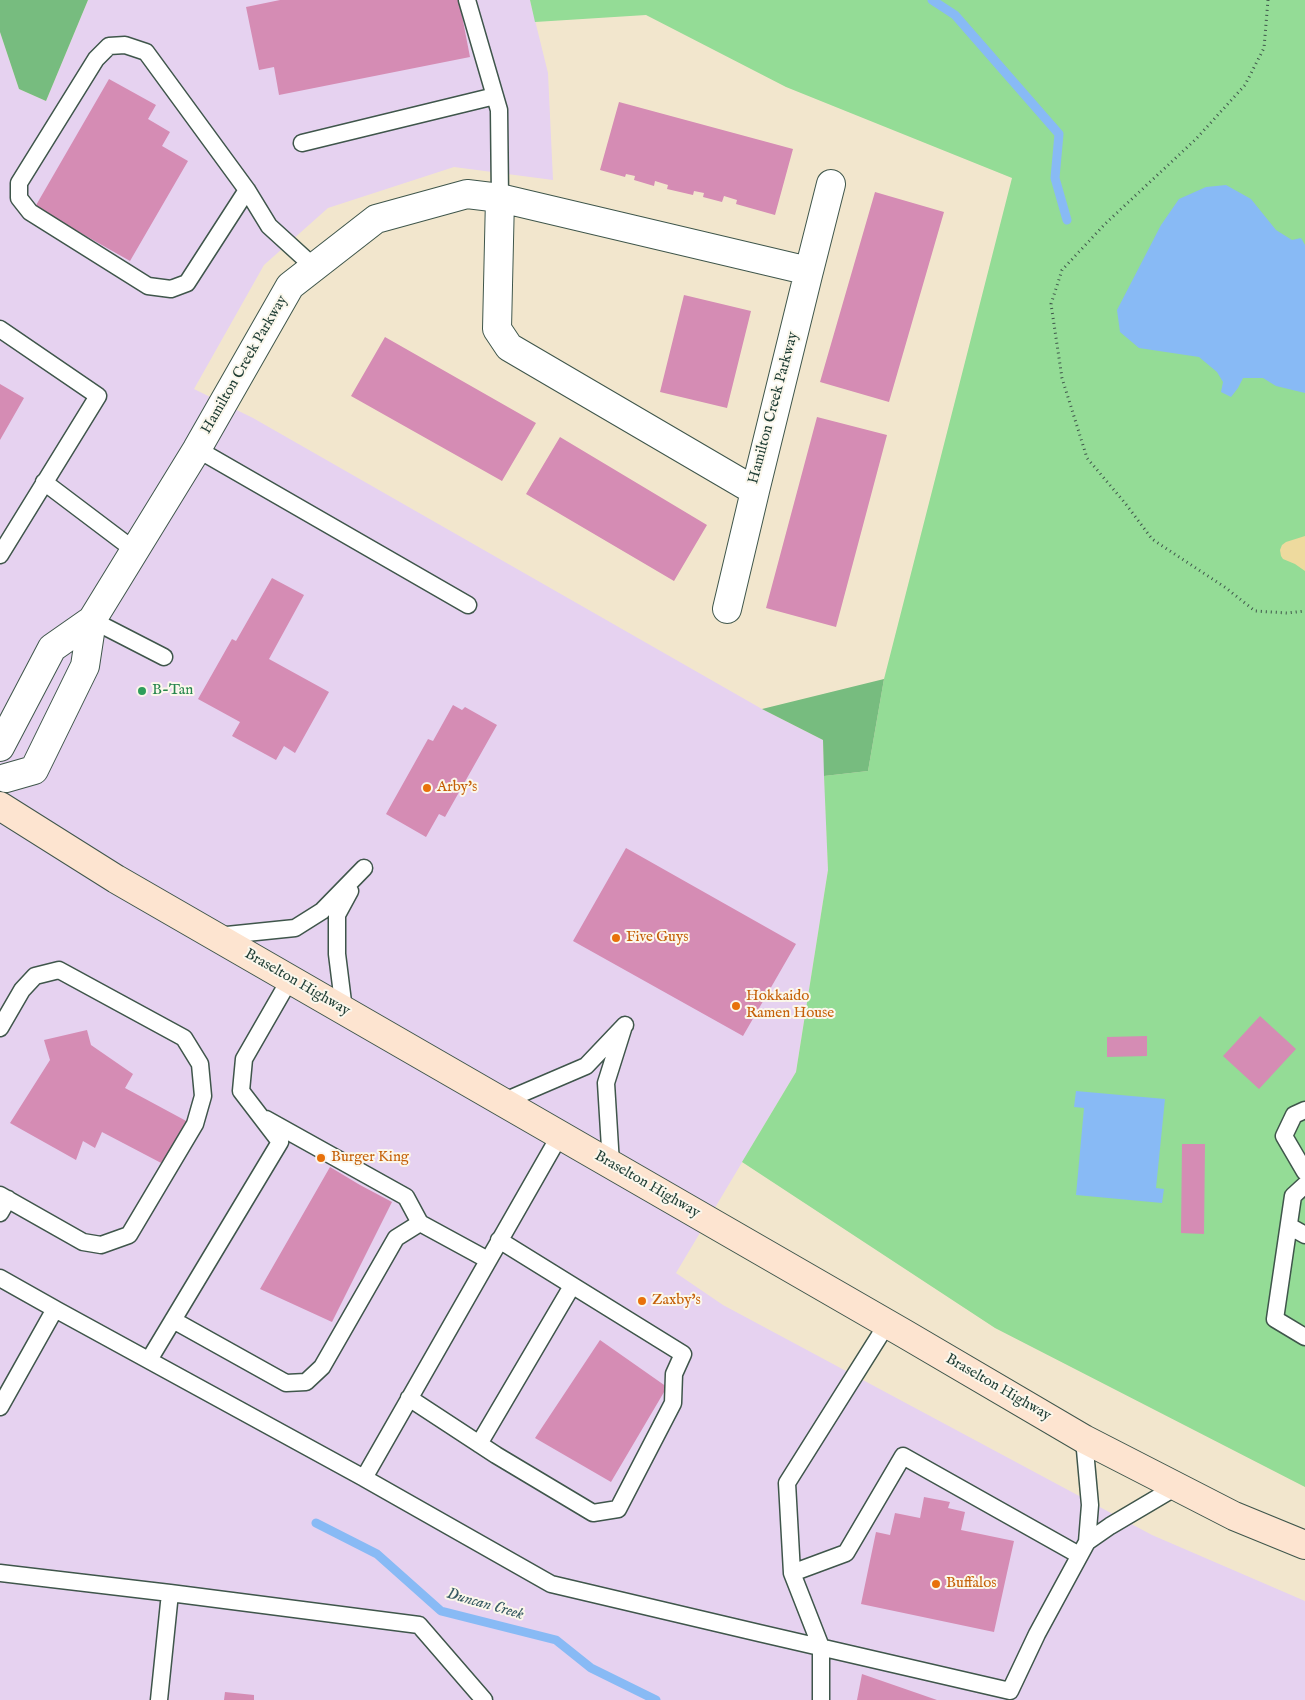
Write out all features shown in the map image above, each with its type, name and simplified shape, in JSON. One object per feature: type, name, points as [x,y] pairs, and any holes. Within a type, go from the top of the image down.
[{"type":"main road","name":"Braselton Highway","points":[[0,806],[116,879],[1084,1439],[1234,1516],[1305,1545]]},
{"type":"street","points":[[809,271],[832,184]]},
{"type":"street","name":"Hamilton Creek Parkway","points":[[2,777],[34,770],[85,666],[92,620],[197,449],[290,286],[376,219],[467,194],[500,198],[809,271],[755,491],[509,347],[497,329],[500,198]]},
{"type":"street","points":[[727,610],[755,491]]},
{"type":"street","name":"Hamilton Creek Parkway","points":[[0,747],[52,648],[92,620]]},
{"type":"lane","points":[[467,0],[499,110],[500,198]]},
{"type":"lane","points":[[247,190],[187,283],[171,289],[148,286],[30,212],[19,198],[19,183],[96,59],[109,46],[125,45],[146,52],[247,190],[269,226],[314,267]]},
{"type":"lane","points":[[302,143],[495,96]]},
{"type":"lane","points":[[0,329],[98,396],[0,554]]},
{"type":"lane","points":[[197,449],[468,605]]},
{"type":"lane","points":[[44,482],[134,550]]},
{"type":"lane","points":[[92,620],[164,657]]},
{"type":"lane","points":[[216,936],[295,928],[322,911],[364,868],[337,915],[337,954],[344,1010]]},
{"type":"lane","points":[[0,1028],[22,990],[35,976],[59,970],[184,1038],[200,1064],[203,1096],[195,1124],[129,1235],[102,1245],[83,1242],[3,1202]]},
{"type":"lane","points":[[149,1360],[280,1142],[241,1090],[244,1059],[290,979]]},
{"type":"lane","points":[[502,1102],[586,1066],[625,1025],[606,1083],[611,1164]]},
{"type":"lane","points":[[1305,1110],[1294,1116],[1284,1136],[1305,1172]]},
{"type":"lane","points":[[260,1116],[406,1197],[420,1223],[488,1260]]},
{"type":"lane","points":[[364,1478],[560,1135]]},
{"type":"lane","points":[[1305,1185],[1293,1196],[1274,1319],[1305,1337]]},
{"type":"lane","points":[[173,1320],[286,1383],[306,1382],[322,1367],[396,1238],[420,1223]]},
{"type":"lane","points":[[1289,1226],[1305,1235]]},
{"type":"lane","points":[[409,1398],[496,1455],[593,1513],[618,1509],[673,1403],[674,1374],[683,1354],[499,1240]]},
{"type":"lane","points":[[0,1278],[364,1478],[551,1584],[1009,1695],[1037,1634],[1083,1548],[1090,1504],[1084,1439]]},
{"type":"lane","points":[[479,1444],[572,1286]]},
{"type":"lane","points":[[0,1407],[55,1309]]},
{"type":"lane","points":[[821,1700],[821,1648],[792,1573],[787,1483],[887,1324]]},
{"type":"lane","points":[[792,1573],[846,1553],[903,1456],[1083,1548]]},
{"type":"lane","points":[[1083,1548],[1110,1526],[1176,1487]]},
{"type":"lane","points":[[0,1573],[419,1625],[484,1700]]},
{"type":"lane","points":[[160,1700],[170,1593]]},
{"type":"path","points":[[1268,0],[1264,48],[1245,84],[1196,139],[1105,224],[1062,270],[1051,304],[1062,378],[1087,458],[1152,539],[1226,588],[1255,611],[1287,613],[1305,611]]},
{"type":"shaded area","points":[[88,0],[530,0],[548,73],[553,180],[454,167],[328,208],[264,265],[194,389],[253,418],[762,709],[823,740],[828,870],[796,1072],[676,1273],[723,1305],[1152,1535],[1305,1601],[1305,1700],[0,1700],[0,32],[19,89],[46,101]]},
{"type":"green space","points":[[0,0],[88,0],[46,101],[19,89],[0,32]]},
{"type":"green space","points":[[530,0],[1305,0],[1305,1487],[995,1328],[742,1162],[796,1072],[828,870],[824,776],[868,771],[884,679],[1012,178],[786,87],[646,15],[535,22]]},
{"type":"green space","points":[[884,679],[868,771],[824,776],[823,740],[762,709]]},
{"type":"sand","points":[[1305,536],[1305,571],[1283,559],[1280,550],[1286,542]]},
{"type":"water","points":[[1226,185],[1251,199],[1276,230],[1292,240],[1301,238],[1305,245],[1305,393],[1276,386],[1263,378],[1243,378],[1231,397],[1221,392],[1223,382],[1217,372],[1199,357],[1139,348],[1120,332],[1117,310],[1161,225],[1179,199],[1206,187]]},
{"type":"water","points":[[1076,1091],[1165,1099],[1156,1188],[1164,1189],[1162,1203],[1076,1195],[1084,1108],[1074,1107]]},
{"type":"building","points":[[280,0],[459,0],[470,57],[279,95],[274,67],[259,70],[246,7]]},
{"type":"building","points":[[109,79],[156,105],[148,119],[170,132],[162,146],[188,161],[130,261],[35,207]]},
{"type":"building","points":[[619,102],[793,149],[775,215],[736,204],[737,200],[724,196],[722,202],[703,197],[704,193],[694,191],[693,195],[667,189],[668,185],[655,181],[654,186],[634,180],[635,176],[626,174],[625,177],[600,170]]},
{"type":"building","points":[[875,192],[944,212],[889,402],[820,382]]},
{"type":"building","points":[[684,295],[751,311],[727,408],[660,392]]},
{"type":"building","points":[[385,337],[536,423],[502,481],[351,396]]},
{"type":"building","points":[[0,384],[24,398],[0,440]]},
{"type":"building","points":[[817,417],[887,435],[836,627],[766,608]]},
{"type":"building","points":[[560,437],[707,525],[674,581],[526,494]]},
{"type":"building","points":[[272,578],[304,595],[269,659],[329,692],[295,753],[284,746],[276,760],[232,736],[240,722],[198,699],[232,639],[236,641]]},
{"type":"building","points":[[453,705],[462,710],[465,707],[497,725],[445,817],[439,814],[426,837],[386,814],[428,739],[433,741]]},
{"type":"building","points":[[626,848],[796,944],[743,1036],[573,941]]},
{"type":"building","points":[[1260,1016],[1296,1049],[1259,1089],[1223,1056]]},
{"type":"building","points":[[87,1030],[91,1045],[133,1074],[125,1088],[190,1123],[165,1165],[102,1132],[95,1148],[83,1141],[76,1160],[10,1123],[50,1060],[44,1040]]},
{"type":"building","points":[[1147,1036],[1147,1056],[1107,1057],[1107,1037]]},
{"type":"building","points":[[1182,1144],[1205,1144],[1204,1234],[1181,1233]]},
{"type":"building","points":[[330,1167],[392,1202],[332,1322],[260,1289]]},
{"type":"building","points":[[600,1340],[667,1387],[611,1482],[535,1438]]},
{"type":"building","points":[[924,1497],[950,1502],[948,1508],[965,1512],[961,1530],[1014,1541],[994,1632],[861,1604],[876,1532],[890,1535],[895,1513],[920,1518]]},
{"type":"building","points":[[862,1674],[937,1700],[857,1700]]},
{"type":"building","points":[[225,1692],[254,1695],[254,1700],[224,1700]]},
{"type":"waterway","points":[[932,0],[955,15],[1059,134],[1055,178],[1067,220]]},
{"type":"waterway","name":"Duncan Creek","points":[[316,1523],[377,1554],[441,1611],[556,1640],[591,1668],[656,1700]]},
{"type":"place","name":"B-Tan","points":[[142,691]]},
{"type":"place","name":"Arby's","points":[[427,788]]},
{"type":"place","name":"Five Guys","points":[[616,938]]},
{"type":"place","name":"Hokkaido Ramen House","points":[[736,1006]]},
{"type":"place","name":"Burger King","points":[[321,1158]]},
{"type":"place","name":"Zaxby's","points":[[642,1301]]},
{"type":"place","name":"Buffalos","points":[[936,1584]]}]
